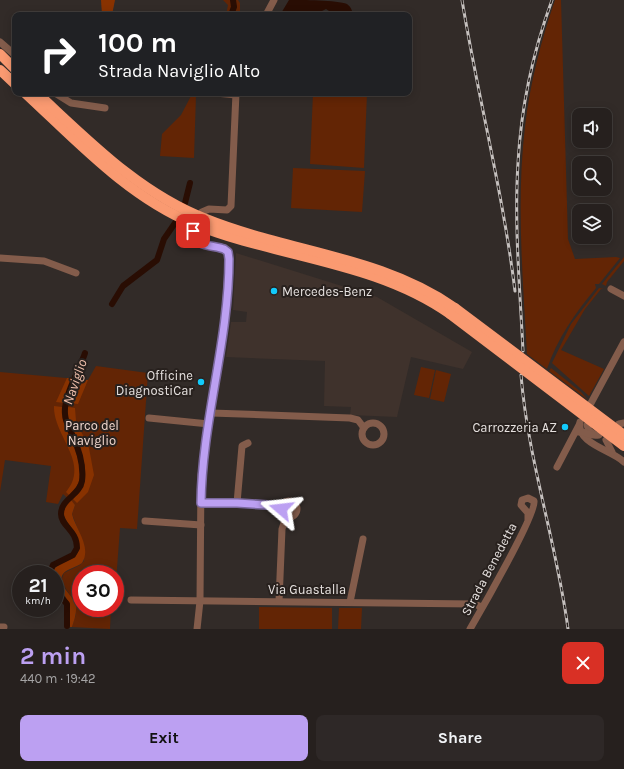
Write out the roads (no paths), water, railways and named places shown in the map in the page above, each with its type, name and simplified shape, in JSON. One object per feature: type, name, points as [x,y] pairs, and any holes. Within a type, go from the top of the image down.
[{"type":"highway","points":[[0,54],[12,66]]},
{"type":"highway","points":[[0,59],[12,70]]},
{"type":"highway","points":[[0,70],[12,81]]},
{"type":"highway","points":[[0,80],[12,88]]},
{"type":"highway","points":[[23,96],[62,127]]},
{"type":"highway","points":[[28,96],[123,182],[176,216],[217,232],[380,279],[453,311],[624,446]]},
{"type":"highway","points":[[40,96],[124,172],[172,204],[225,226],[390,273],[419,286],[624,435]]},
{"type":"street","points":[[268,12],[274,0]]},
{"type":"street","points":[[0,42],[12,52]]},
{"type":"street","points":[[60,96],[71,103],[105,108]]},
{"type":"street","points":[[202,212],[209,209],[227,210],[231,206],[236,96]]},
{"type":"street","points":[[193,230],[193,236],[197,242],[224,249],[229,256],[224,327],[201,474],[200,601],[197,629]]},
{"type":"street","points":[[0,258],[44,261],[76,273]]},
{"type":"street","points":[[611,289],[624,296]]},
{"type":"street","points":[[591,403],[624,342]]},
{"type":"street","points":[[211,413],[350,418],[358,420],[364,428]]},
{"type":"street","points":[[149,418],[209,424]]},
{"type":"street","points":[[572,436],[580,432],[583,423]]},
{"type":"street","points":[[580,432],[593,437],[599,435],[590,432],[583,423]]},
{"type":"street","points":[[557,467],[572,436],[583,423]]},
{"type":"street","points":[[580,432],[588,440],[614,454],[624,457]]},
{"type":"street","points":[[569,444],[578,439],[588,440]]},
{"type":"street","points":[[606,440],[608,448],[624,462]]},
{"type":"street","points":[[237,503],[242,446],[248,443]]},
{"type":"street","points":[[201,503],[237,503],[282,506],[284,503],[290,501],[297,506],[296,514],[290,518],[286,517]]},
{"type":"street","points":[[282,506],[282,512],[286,517]]},
{"type":"street","points":[[279,601],[282,529],[286,517]]},
{"type":"street","name":"Strada Benedetta","points":[[470,629],[528,520]]},
{"type":"street","points":[[145,521],[200,525]]},
{"type":"street","points":[[350,602],[364,540]]},
{"type":"street","name":"Via Guastalla","points":[[130,600],[472,604],[482,607]]},
{"type":"waterway","name":"Naviglio","points":[[232,12],[234,7],[233,0]]},
{"type":"waterway","name":"Naviglio","points":[[185,203],[190,183]]},
{"type":"waterway","name":"Naviglio","points":[[112,304],[123,286],[157,260],[164,239],[175,223]]},
{"type":"waterway","name":"Naviglio","points":[[53,565],[73,555],[77,548],[72,532],[64,522],[61,514],[64,504],[78,490],[82,481],[80,457],[77,445],[66,422],[65,407],[69,391],[85,353]]},
{"type":"waterway","name":"Naviglio","points":[[64,600],[67,604],[67,626]]},
{"type":"railway","points":[[462,0],[504,218],[515,291]]},
{"type":"railway","points":[[523,351],[517,233],[518,163],[522,121],[529,80],[539,40],[552,0]]},
{"type":"railway","points":[[521,375],[530,439],[557,566],[568,629]]},
{"type":"place","name":"Mercedes-Benz","points":[[274,291]]},
{"type":"place","name":"Officine DiagnostiCar","points":[[201,382]]},
{"type":"place","name":"Carrozzeria AZ","points":[[565,427]]},
{"type":"park label","name":"Parco del Naviglio","points":[[92,432]]}]
